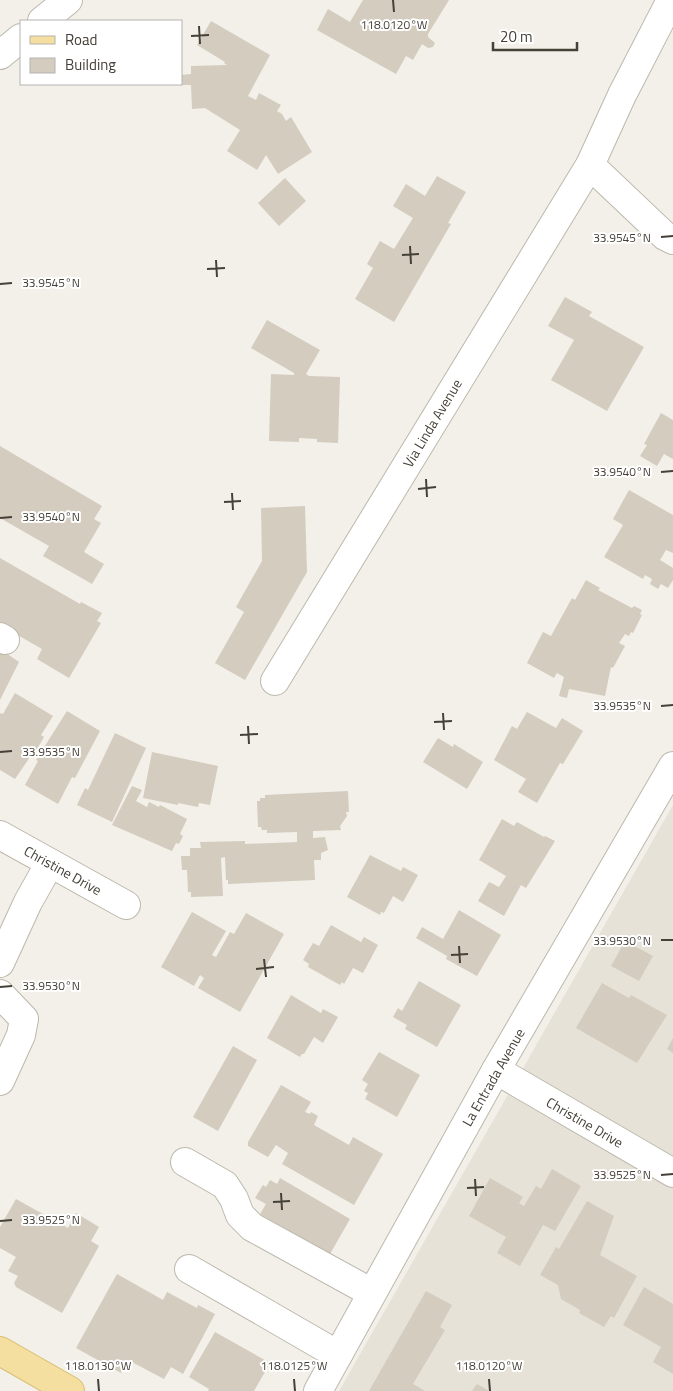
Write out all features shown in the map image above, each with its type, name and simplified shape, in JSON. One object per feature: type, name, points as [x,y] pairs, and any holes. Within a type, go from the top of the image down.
[{"type":"main road","points":[[0,1352],[54,1387]]},
{"type":"street","points":[[43,20],[68,0]]},
{"type":"street","name":"Via Linda Avenue","points":[[275,682],[590,165],[622,95],[671,0]]},
{"type":"street","points":[[0,55],[20,39]]},
{"type":"street","points":[[590,165],[665,236],[673,240]]},
{"type":"street","name":"La Entrada Avenue","points":[[318,1391],[496,1070],[673,766]]},
{"type":"street","name":"Christine Drive","points":[[0,834],[126,905]]},
{"type":"street","points":[[0,963],[28,902],[50,863]]},
{"type":"street","points":[[0,994],[24,1019],[21,1035],[0,1081]]},
{"type":"street","name":"Christine Drive","points":[[496,1070],[673,1172]]},
{"type":"street","points":[[184,1162],[225,1185],[240,1215],[252,1227],[372,1293]]},
{"type":"street","points":[[189,1269],[338,1355]]},
{"type":"shaded area","points":[[673,805],[673,1391],[339,1391]]},
{"type":"building","points":[[363,0],[449,0],[428,34],[428,37],[435,43],[433,47],[428,48],[422,44],[413,60],[406,56],[396,74],[317,30],[328,9],[350,22]]},
{"type":"building","points":[[211,21],[270,55],[248,96],[256,100],[259,93],[281,105],[277,111],[282,114],[286,121],[291,117],[312,152],[278,174],[266,155],[257,170],[227,151],[240,130],[205,108],[192,109],[191,85],[182,85],[182,75],[191,74],[191,66],[227,65],[197,45]]},
{"type":"building","points":[[437,176],[466,192],[448,223],[451,224],[394,322],[355,299],[373,268],[367,264],[380,241],[394,249],[413,218],[393,206],[406,184],[425,196]]},
{"type":"building","points":[[285,178],[306,201],[279,226],[258,203]]},
{"type":"building","points":[[565,297],[592,312],[589,316],[644,347],[607,411],[551,380],[574,340],[548,326]]},
{"type":"building","points":[[267,320],[320,350],[306,374],[309,376],[340,377],[338,443],[317,442],[317,439],[299,438],[299,442],[269,441],[271,374],[294,375],[294,373],[251,348]]},
{"type":"building","points":[[661,413],[673,420],[673,459],[664,454],[657,466],[640,456],[647,445],[644,444]]},
{"type":"building","points":[[0,446],[102,506],[94,519],[101,523],[84,552],[104,564],[92,584],[43,556],[49,546],[0,518]]},
{"type":"building","points":[[629,490],[673,515],[673,553],[666,550],[660,560],[673,568],[673,580],[668,588],[661,584],[658,589],[650,584],[652,579],[645,575],[643,579],[604,557],[623,525],[613,519]]},
{"type":"building","points":[[305,506],[307,572],[245,680],[215,663],[244,612],[236,607],[262,561],[261,508]]},
{"type":"building","points":[[0,558],[80,604],[81,602],[102,613],[97,621],[101,623],[69,678],[37,659],[42,649],[0,625]]},
{"type":"building","points":[[586,580],[600,588],[598,590],[632,608],[634,606],[642,610],[640,614],[642,615],[633,633],[631,632],[629,636],[625,634],[619,643],[625,646],[613,668],[611,667],[605,696],[569,689],[567,698],[559,696],[564,677],[557,673],[554,678],[527,663],[543,632],[551,636],[572,598],[575,600]]},
{"type":"building","points":[[0,649],[19,662],[0,700]]},
{"type":"building","points":[[15,693],[53,716],[41,735],[44,737],[32,758],[30,757],[15,779],[0,770],[0,714],[3,714]]},
{"type":"building","points":[[67,711],[100,731],[75,778],[72,777],[58,804],[25,785],[38,761],[36,760]]},
{"type":"building","points":[[527,712],[556,728],[562,718],[583,731],[563,764],[560,763],[537,803],[518,792],[526,779],[494,760],[512,726],[517,729]]},
{"type":"building","points":[[115,733],[146,748],[112,822],[77,805],[85,788],[88,790]]},
{"type":"building","points":[[438,738],[453,747],[454,744],[483,762],[467,789],[423,762]]},
{"type":"building","points":[[152,752],[218,766],[210,805],[199,803],[198,807],[178,803],[178,805],[143,798]]},
{"type":"building","points":[[132,786],[142,790],[136,801],[147,807],[149,802],[159,807],[160,805],[187,819],[180,834],[183,836],[179,844],[176,843],[172,851],[112,825]]},
{"type":"building","points":[[348,791],[349,812],[346,812],[347,816],[340,826],[341,830],[313,831],[313,838],[325,837],[328,850],[321,853],[321,860],[314,860],[315,880],[228,884],[228,880],[226,880],[225,857],[221,858],[223,896],[191,897],[191,892],[188,892],[187,870],[182,870],[181,856],[190,856],[190,848],[201,848],[200,842],[245,841],[245,844],[297,842],[297,832],[267,833],[267,830],[262,830],[261,827],[258,827],[257,801],[260,801],[260,798],[265,798],[265,795]]},
{"type":"building","points":[[502,819],[514,826],[517,822],[555,841],[526,888],[521,885],[504,916],[478,901],[489,882],[499,887],[506,876],[479,860]]},
{"type":"building","points":[[370,855],[401,871],[403,867],[418,875],[403,902],[393,896],[384,913],[381,912],[380,915],[347,897]]},
{"type":"building","points":[[459,910],[501,935],[477,976],[446,959],[447,956],[416,938],[422,927],[443,939]]},
{"type":"building","points":[[192,912],[226,931],[212,955],[216,957],[230,932],[234,934],[246,913],[284,934],[240,1012],[198,988],[204,978],[200,975],[194,986],[161,967]]},
{"type":"building","points":[[331,925],[361,942],[364,937],[378,945],[363,973],[353,968],[344,984],[342,982],[340,985],[308,967],[309,964],[303,960],[313,943],[319,946]]},
{"type":"building","points":[[625,941],[653,956],[639,981],[611,966]]},
{"type":"building","points":[[419,981],[461,1005],[437,1047],[405,1029],[407,1025],[393,1017],[398,1008],[402,1011]]},
{"type":"building","points":[[602,983],[629,998],[631,995],[667,1015],[637,1063],[576,1028]]},
{"type":"building","points":[[291,995],[321,1013],[323,1009],[338,1017],[323,1043],[314,1037],[304,1054],[300,1057],[267,1038]]},
{"type":"building","points":[[673,1038],[673,1053],[667,1049]]},
{"type":"building","points":[[233,1046],[257,1060],[218,1131],[193,1117]]},
{"type":"building","points":[[379,1052],[420,1075],[397,1117],[365,1099],[368,1093],[364,1091],[368,1084],[362,1080]]},
{"type":"building","points":[[281,1085],[311,1102],[305,1112],[310,1114],[311,1112],[318,1116],[314,1125],[349,1145],[353,1137],[383,1154],[354,1205],[282,1164],[288,1153],[276,1145],[268,1157],[248,1146],[248,1142]]},
{"type":"building","points":[[552,1169],[581,1186],[555,1231],[543,1225],[520,1266],[497,1253],[506,1237],[469,1216],[490,1178],[523,1197],[519,1203],[524,1206],[536,1186],[541,1189]]},
{"type":"building","points":[[280,1178],[350,1219],[330,1254],[260,1214],[266,1204],[255,1198],[263,1185],[266,1187],[270,1180],[277,1184]]},
{"type":"building","points":[[16,1199],[68,1228],[76,1213],[99,1227],[91,1241],[99,1246],[62,1313],[16,1287],[14,1283],[18,1276],[8,1271],[16,1257],[0,1248],[0,1227]]},
{"type":"building","points":[[587,1201],[614,1216],[600,1255],[637,1276],[614,1318],[611,1316],[604,1327],[579,1313],[580,1310],[561,1299],[558,1285],[540,1275],[556,1247],[559,1249]]},
{"type":"building","points":[[117,1274],[163,1300],[167,1292],[197,1308],[198,1305],[215,1314],[183,1374],[171,1367],[164,1379],[128,1360],[121,1373],[76,1348]]},
{"type":"building","points":[[644,1287],[673,1304],[673,1374],[653,1362],[661,1347],[623,1325]]},
{"type":"building","points":[[426,1291],[452,1305],[440,1327],[445,1330],[413,1384],[425,1391],[369,1391]]},
{"type":"building","points":[[215,1332],[270,1363],[254,1391],[208,1391],[209,1389],[189,1377]]},
{"type":"building","points":[[477,1384],[489,1391],[472,1391]]}]
